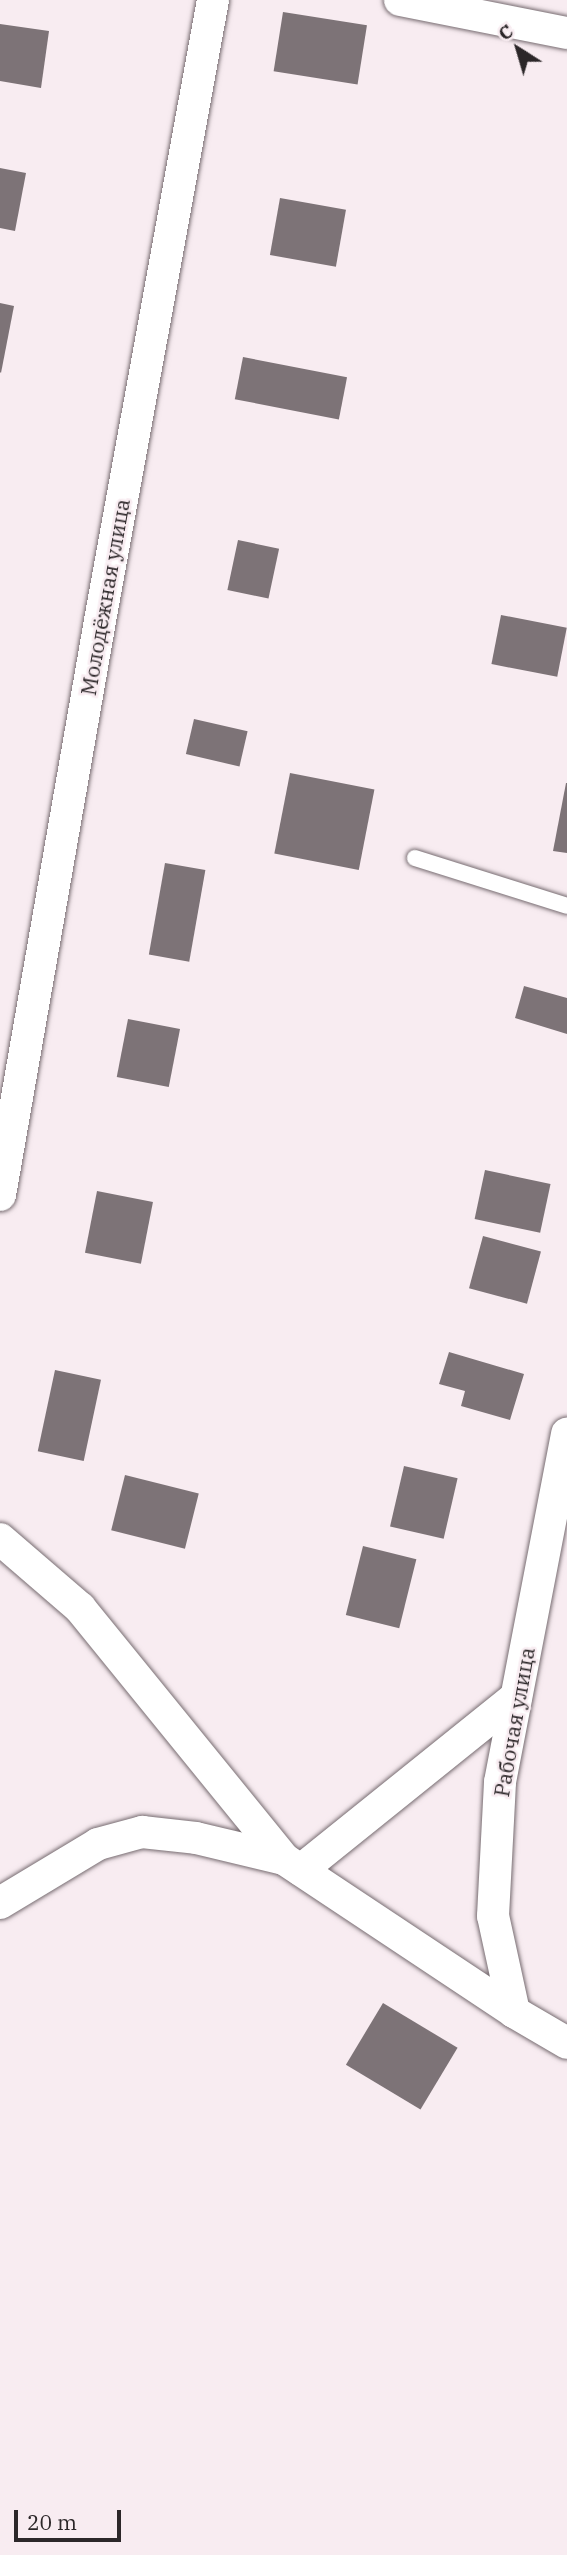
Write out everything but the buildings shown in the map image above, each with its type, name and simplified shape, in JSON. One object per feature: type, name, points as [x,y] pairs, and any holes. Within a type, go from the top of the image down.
[{"type":"street","name":"Молодёжная улица","points":[[0,1195],[213,0]]},
{"type":"street","points":[[400,0],[567,33]]},
{"type":"street","name":"Рабочая улица","points":[[514,2012],[494,1916],[500,1782],[567,1433]]},
{"type":"street","points":[[0,1539],[80,1608],[293,1865],[514,2012],[567,2043]]},
{"type":"street","points":[[293,1865],[516,1697]]},
{"type":"street","points":[[0,1903],[98,1844],[142,1832],[196,1838],[293,1865]]},
{"type":"lane","points":[[415,858],[567,906]]}]
